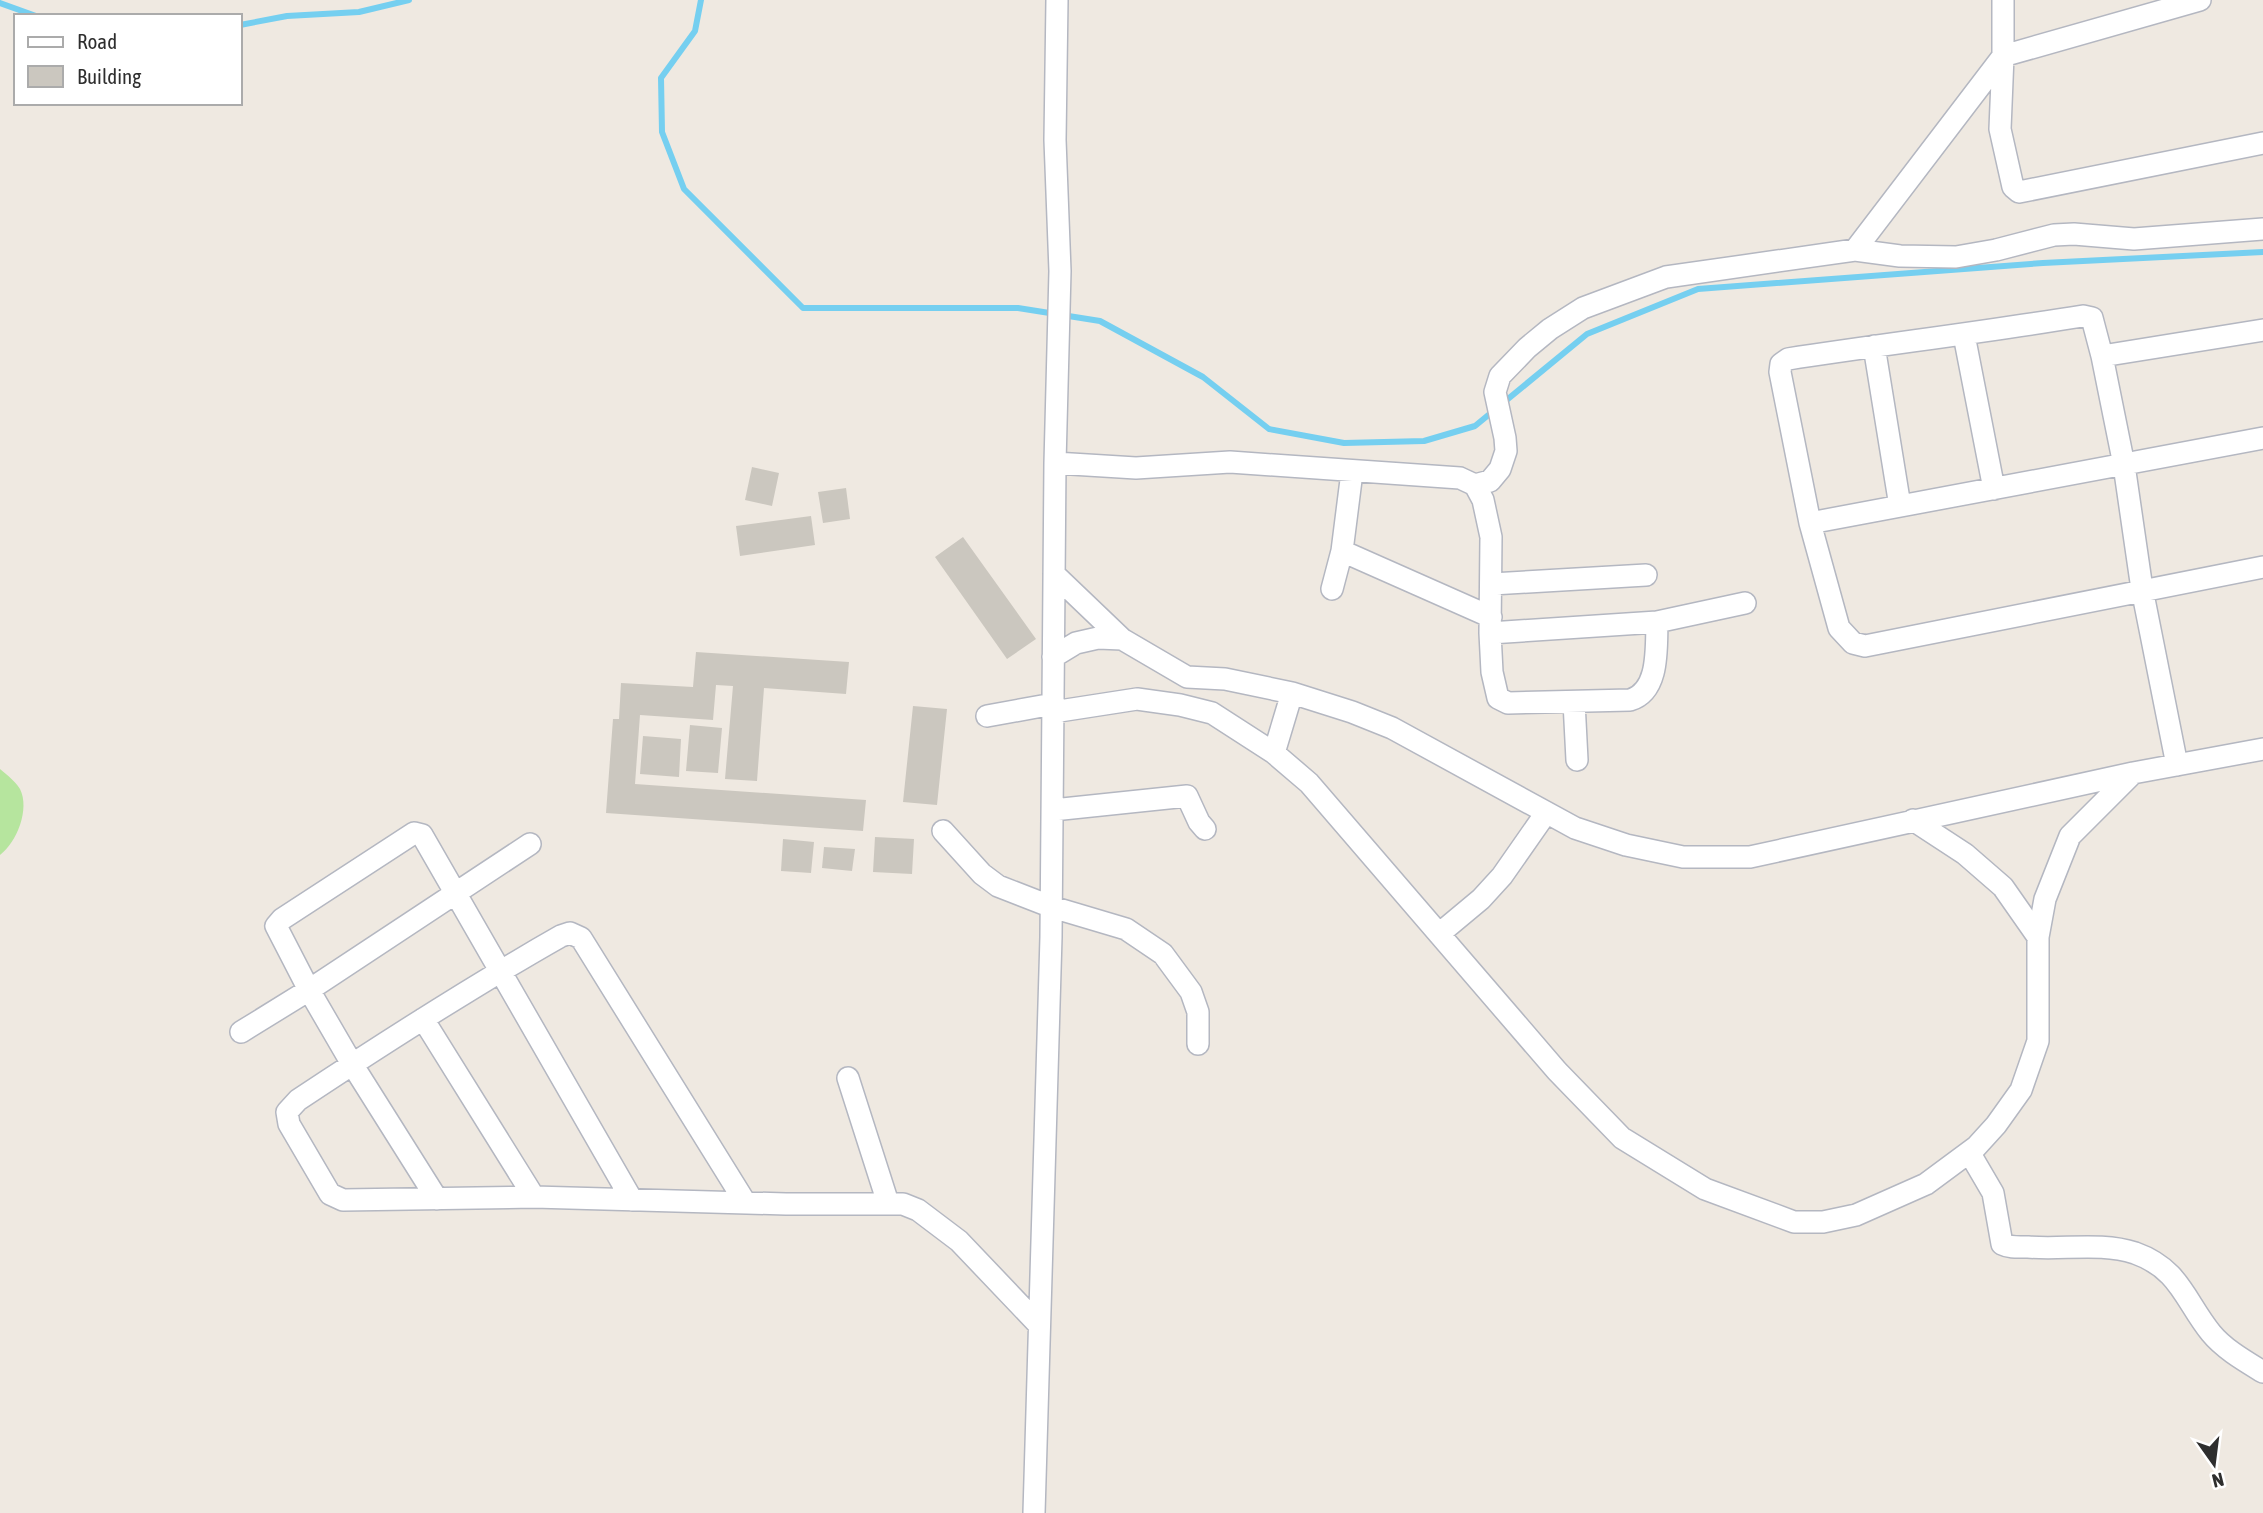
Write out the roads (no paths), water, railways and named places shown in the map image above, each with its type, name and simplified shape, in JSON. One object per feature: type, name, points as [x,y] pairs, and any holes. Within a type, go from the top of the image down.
[{"type":"street","points":[[1034,1513],[1052,908],[1055,463],[1060,271],[1055,140],[1057,0]]},
{"type":"street","points":[[2003,0],[2000,129],[2013,187],[2019,192],[2263,144]]},
{"type":"street","points":[[1855,250],[2003,56],[2200,0]]},
{"type":"street","points":[[1475,485],[1490,481],[1500,469],[1506,451],[1506,438],[1495,392],[1500,376],[1550,329],[1583,308],[1666,277],[1855,250],[1900,256],[1956,257],[2054,235],[2134,239],[2263,229]]},
{"type":"street","points":[[2177,765],[2142,589],[2124,465],[2094,320],[2090,316],[1874,346],[1788,359],[1781,364],[1780,372],[1810,523],[1839,628],[1853,643],[1865,646],[2142,589],[2263,567]]},
{"type":"street","points":[[2102,356],[2263,330]]},
{"type":"street","points":[[1964,335],[1994,489]]},
{"type":"street","points":[[1874,346],[1900,506]]},
{"type":"street","points":[[1810,523],[2263,438]]},
{"type":"street","points":[[1055,463],[1136,468],[1230,462],[1460,478],[1475,485],[1483,500],[1491,537],[1492,672],[1497,698],[1508,703],[1618,701],[1640,695],[1655,666],[1657,622]]},
{"type":"street","points":[[1332,589],[1342,551],[1352,472]]},
{"type":"street","points":[[1342,551],[1490,625],[1657,622],[1745,603]]},
{"type":"street","points":[[1054,574],[1122,639],[1187,677],[1225,679],[1292,693],[1352,712],[1392,728],[1546,813],[1588,832],[1626,845],[1682,857],[1750,857],[2133,773],[2263,749]]},
{"type":"street","points":[[1492,584],[1646,575]]},
{"type":"street","points":[[1053,657],[1076,643],[1098,638],[1122,639]]},
{"type":"street","points":[[1180,705],[1187,677]]},
{"type":"street","points":[[1275,753],[1292,693]]},
{"type":"street","points":[[987,716],[1137,699],[1212,713],[1275,753],[1309,783],[1557,1071],[1622,1138],[1705,1189],[1794,1222],[1824,1222],[1856,1215],[1926,1184],[1969,1152],[1996,1125],[2021,1090],[2038,1041],[2038,937],[2045,899],[2070,836],[2133,773]]},
{"type":"street","points":[[1574,702],[1577,761]]},
{"type":"street","points":[[1053,810],[1187,796],[1199,822],[1205,828]]},
{"type":"street","points":[[1439,934],[1481,899],[1502,876],[1546,813]]},
{"type":"street","points":[[1913,820],[1965,854],[2003,887],[2038,937]]},
{"type":"street","points":[[943,831],[982,874],[998,886],[1052,908],[1126,929],[1163,954],[1191,992],[1199,1012],[1198,1044]]},
{"type":"street","points":[[436,1199],[352,1064],[309,990],[276,924],[414,833],[422,835],[632,1200]]},
{"type":"street","points":[[241,1032],[530,844]]},
{"type":"street","points":[[746,1202],[580,938],[570,933],[499,971],[423,1019],[298,1100],[287,1112],[289,1124],[330,1194],[343,1200],[534,1197],[786,1205],[903,1204],[918,1210],[959,1241],[1040,1325]]},
{"type":"street","points":[[423,1019],[534,1197]]},
{"type":"street","points":[[848,1079],[887,1203]]},
{"type":"street","points":[[1969,1152],[1993,1193],[2002,1244],[2009,1247],[2040,1248],[2096,1246],[2135,1254],[2174,1277],[2212,1334],[2243,1360],[2263,1372]]},
{"type":"waterway","points":[[242,25],[287,16],[359,12],[409,0]]},
{"type":"waterway","points":[[701,0],[695,31],[661,78],[662,132],[684,189],[803,308],[1018,308],[1100,321],[1203,377],[1269,429],[1344,443],[1424,441],[1475,426],[1587,334],[1698,289],[2043,263],[2263,252]]},
{"type":"waterway","points":[[0,3],[30,14]]}]
